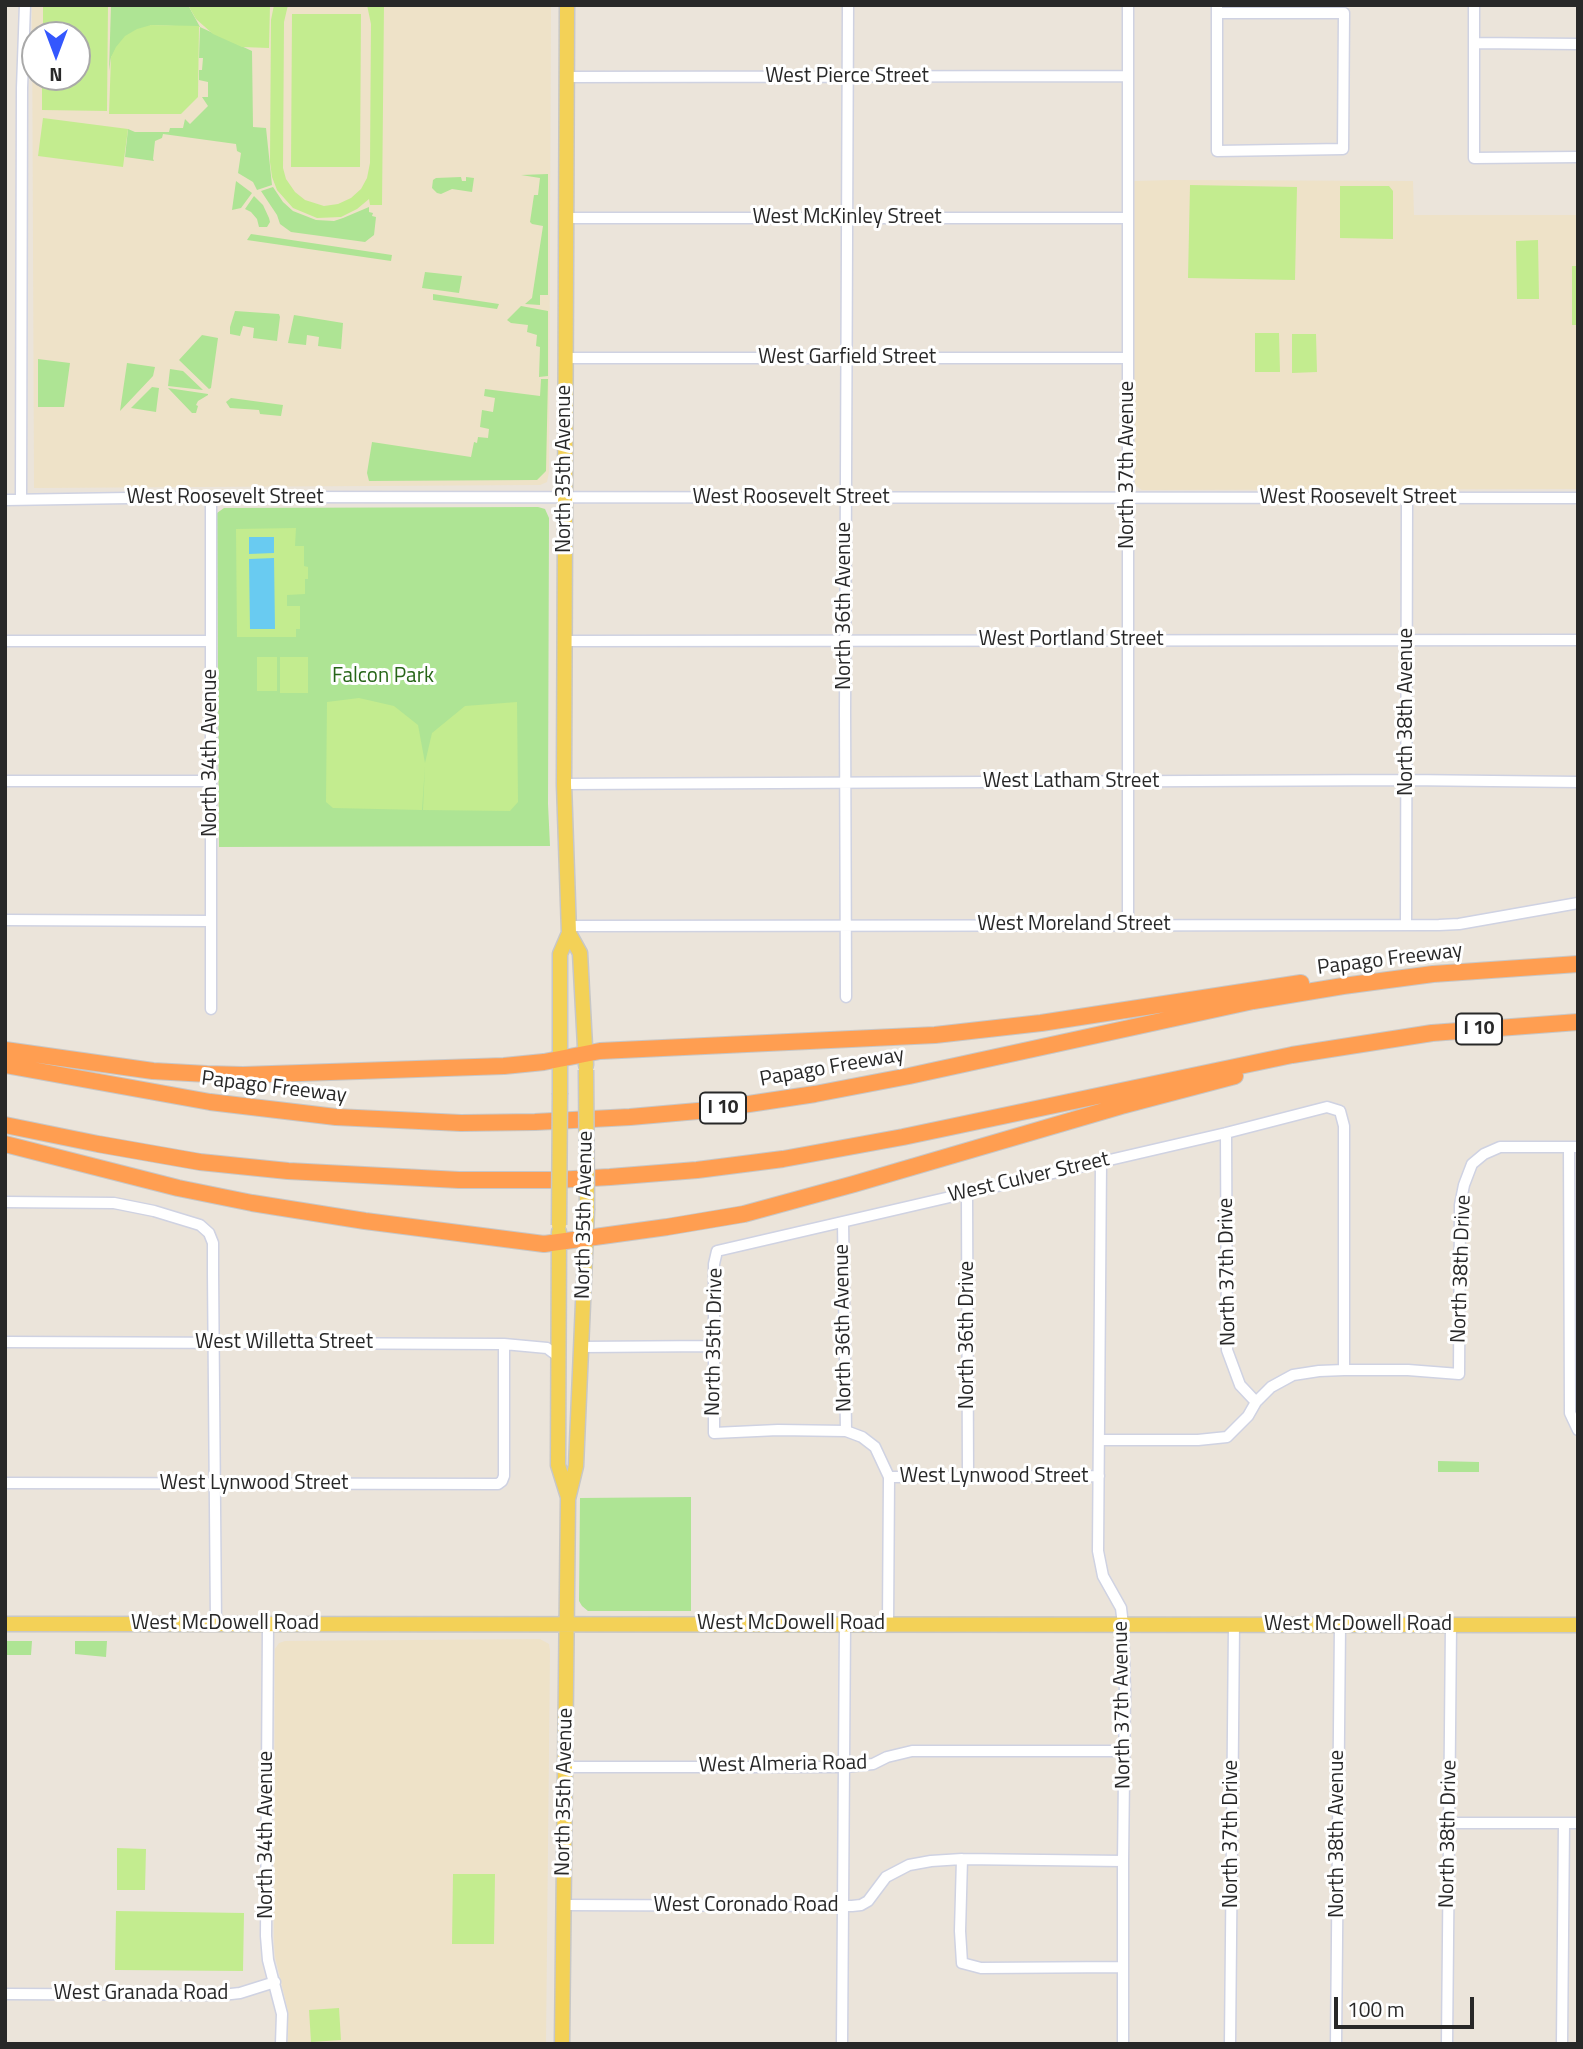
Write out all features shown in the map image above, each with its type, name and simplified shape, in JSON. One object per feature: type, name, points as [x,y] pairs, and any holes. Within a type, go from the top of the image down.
[{"type":"highway","name":"Papago Freeway","points":[[5,1065],[197,1101],[336,1117],[461,1123],[617,1118],[709,1110],[815,1094],[1253,1001],[1433,974],[1578,964]]},
{"type":"highway","points":[[5,1051],[153,1071],[231,1075],[560,1066],[586,1054],[600,1051],[935,1035],[1041,1023],[1286,984],[1433,974]]},
{"type":"highway","name":"I 10","points":[[5,1125],[201,1162],[288,1171],[459,1180],[610,1177],[783,1159],[903,1138],[1292,1055],[1432,1033],[1578,1022]]},
{"type":"highway","points":[[5,1144],[178,1188],[252,1203],[404,1227],[544,1244],[559,1242],[587,1232],[744,1213],[1248,1072],[1380,1041]]},
{"type":"main road","name":"North 35th Avenue","points":[[567,5],[564,784],[569,929],[560,954],[558,1465],[568,1499]]},
{"type":"main road","name":"North 35th Avenue","points":[[562,2044],[568,1499],[576,1466],[587,1232],[586,1054],[580,953],[569,929]]},
{"type":"main road","name":"West McDowell Road","points":[[5,1624],[1578,1625]]},
{"type":"street","points":[[21,499],[22,88],[25,5]]},
{"type":"street","name":"North 36th Avenue","points":[[846,997],[848,5]]},
{"type":"street","name":"North 37th Avenue","points":[[1128,5],[1128,924]]},
{"type":"street","points":[[1474,5],[1474,158],[1578,157]]},
{"type":"street","points":[[1217,9],[1344,13],[1343,149],[1217,151],[1217,9]]},
{"type":"street","points":[[1474,43],[1578,44]]},
{"type":"street","name":"West Pierce Street","points":[[566,77],[1128,76]]},
{"type":"street","name":"West McKinley Street","points":[[566,218],[1128,218]]},
{"type":"street","name":"West Garfield Street","points":[[565,358],[1128,358]]},
{"type":"street","name":"North 34th Avenue","points":[[211,497],[211,1009]]},
{"type":"street","name":"West Roosevelt Street","points":[[5,499],[1578,498]]},
{"type":"street","name":"North 38th Avenue","points":[[1406,925],[1407,499]]},
{"type":"street","name":"West Portland Street","points":[[565,641],[1578,640]]},
{"type":"street","points":[[5,641],[211,641]]},
{"type":"street","name":"West Latham Street","points":[[564,784],[1406,780],[1578,782]]},
{"type":"street","points":[[5,781],[211,781]]},
{"type":"street","name":"West Moreland Street","points":[[569,929],[845,925],[1459,924],[1578,903]]},
{"type":"street","points":[[5,920],[211,921]]},
{"type":"street","name":"West Culver Street","points":[[717,1251],[1327,1107],[1340,1111],[1344,1126],[1344,1370]]},
{"type":"street","name":"North 37th Drive","points":[[1226,1133],[1227,1350],[1240,1385],[1256,1402]]},
{"type":"street","name":"North 38th Drive","points":[[1344,1370],[1408,1370],[1459,1374],[1460,1205],[1472,1164],[1484,1154],[1500,1147],[1573,1147]]},
{"type":"street","points":[[1573,1147],[1570,1413],[1578,1430]]},
{"type":"street","name":"North 37th Avenue","points":[[1101,1162],[1098,1539],[1100,1564],[1107,1585],[1121,1608],[1123,1625],[1123,2044]]},
{"type":"street","name":"North 36th Drive","points":[[968,1193],[968,1478]]},
{"type":"street","points":[[5,1202],[114,1203],[154,1211],[200,1225],[209,1233],[213,1243],[216,1624]]},
{"type":"street","name":"North 36th Avenue","points":[[842,1222],[846,1431],[862,1437],[875,1447],[889,1477],[888,1624]]},
{"type":"street","name":"North 35th Drive","points":[[717,1251],[714,1264],[714,1433],[846,1431]]},
{"type":"street","name":"West Willetta Street","points":[[5,1342],[504,1344],[547,1348],[559,1357]]},
{"type":"street","name":"West Lynwood Street","points":[[5,1483],[498,1484],[504,1476],[504,1344]]},
{"type":"street","points":[[582,1347],[714,1346]]},
{"type":"street","points":[[1100,1440],[1187,1441],[1227,1437],[1271,1387],[1293,1375],[1344,1370]]},
{"type":"street","name":"West Lynwood Street","points":[[889,1477],[1099,1476]]},
{"type":"street","name":"North 34th Avenue","points":[[268,1624],[266,1936],[268,1960],[282,2014],[281,2044]]},
{"type":"street","points":[[842,2044],[845,1624]]},
{"type":"street","name":"North 37th Drive","points":[[1230,2044],[1234,1625]]},
{"type":"street","name":"North 38th Avenue","points":[[1336,2044],[1340,1625]]},
{"type":"street","name":"North 38th Drive","points":[[1447,2044],[1451,1625]]},
{"type":"street","name":"West Almeria Road","points":[[565,1767],[845,1767],[873,1764],[887,1757],[912,1751],[1125,1751]]},
{"type":"street","points":[[1448,1823],[1578,1823]]},
{"type":"street","points":[[1562,2044],[1564,1823]]},
{"type":"street","points":[[962,1858],[962,1963],[981,1968],[1124,1968]]},
{"type":"street","name":"West Coronado Road","points":[[563,1905],[861,1905],[868,1901],[886,1877],[908,1865],[962,1858],[1123,1861]]},
{"type":"street","name":"West Granada Road","points":[[5,1994],[222,1994],[254,1990],[275,1982]]},
{"type":"shaded area","points":[[32,5],[551,5],[549,472],[547,482],[540,485],[34,488],[32,91],[91,91],[91,21],[32,21]]},
{"type":"shaded area","points":[[1134,181],[1413,181],[1414,215],[1578,215],[1578,489],[1142,490],[1136,486],[1133,478]]},
{"type":"shaded area","points":[[540,1639],[549,1644],[550,1651],[546,2044],[288,2044],[288,2011],[274,1941],[275,1649],[279,1643],[285,1641]]},
{"type":"green space","points":[[43,5],[108,5],[107,111],[42,110],[42,91],[91,91],[91,21],[43,21]]},
{"type":"green space","points":[[111,5],[188,5],[200,27],[151,25],[111,57],[109,71]]},
{"type":"green space","points":[[188,5],[270,5],[269,48],[242,47],[213,34],[196,19]]},
{"type":"green space","points":[[274,5],[288,5],[284,22],[283,168],[286,179],[295,192],[305,200],[324,206],[351,198],[361,189],[367,178],[370,163],[371,24],[367,5],[384,5],[382,205],[370,205],[369,199],[341,217],[317,218],[293,208],[277,190],[270,162],[271,20]]},
{"type":"green space","points":[[292,14],[361,14],[360,167],[291,167]]},
{"type":"green space","points":[[151,25],[199,26],[198,97],[181,114],[109,114],[111,57],[125,36]]},
{"type":"green space","points":[[200,27],[252,51],[253,127],[266,128],[272,185],[257,190],[253,182],[238,173],[241,153],[237,151],[236,144],[163,134],[162,138],[155,141],[154,161],[125,157],[128,129],[135,132],[169,132],[170,128],[183,128],[185,119],[190,124],[208,106],[202,97],[208,97],[208,82],[199,80],[203,58],[199,58]]},
{"type":"green space","points":[[43,118],[128,129],[123,167],[38,156]]},
{"type":"green space","points":[[548,174],[548,295],[540,295],[540,305],[525,304],[532,298],[543,226],[530,222],[540,178],[521,175]]},
{"type":"green space","points":[[461,177],[462,181],[466,181],[466,177],[474,178],[472,192],[452,189],[441,194],[432,188],[436,178]]},
{"type":"green space","points":[[236,181],[252,193],[241,208],[232,210]]},
{"type":"green space","points":[[1190,185],[1297,187],[1295,280],[1188,278]]},
{"type":"green space","points":[[1340,186],[1389,186],[1393,191],[1393,239],[1340,238]]},
{"type":"green space","points":[[273,187],[293,211],[316,220],[334,221],[369,207],[369,212],[376,217],[374,235],[365,242],[291,232],[280,224],[261,191]]},
{"type":"green space","points":[[254,196],[263,205],[269,218],[267,227],[259,227],[257,219],[245,209]]},
{"type":"green space","points":[[251,234],[392,255],[391,261],[247,240]]},
{"type":"green space","points":[[1538,240],[1539,299],[1517,299],[1516,241]]},
{"type":"green space","points":[[1572,266],[1578,266],[1578,325],[1572,325]]},
{"type":"green space","points":[[425,272],[462,276],[459,293],[422,288]]},
{"type":"green space","points":[[433,294],[499,304],[497,309],[433,300]]},
{"type":"green space","points":[[521,306],[548,311],[548,376],[539,377],[540,347],[536,346],[537,335],[527,332],[528,325],[507,320]]},
{"type":"green space","points":[[235,311],[279,314],[277,341],[253,338],[254,328],[243,326],[240,336],[230,334]]},
{"type":"green space","points":[[294,315],[343,323],[341,349],[318,346],[319,337],[307,335],[306,345],[288,343]]},
{"type":"green space","points":[[1255,333],[1279,333],[1280,372],[1255,372]]},
{"type":"green space","points":[[1292,334],[1316,334],[1317,372],[1292,373]]},
{"type":"green space","points":[[202,335],[218,338],[209,389],[179,360]]},
{"type":"green space","points":[[38,359],[70,363],[64,407],[38,407]]},
{"type":"green space","points":[[127,363],[155,367],[153,376],[120,411]]},
{"type":"green space","points":[[170,369],[183,371],[203,390],[168,386]]},
{"type":"green space","points":[[541,379],[548,379],[546,471],[537,480],[369,481],[367,473],[372,442],[471,457],[474,442],[477,443],[478,437],[488,438],[489,429],[480,427],[482,410],[493,412],[495,398],[484,396],[485,389],[540,396]]},
{"type":"green space","points":[[152,387],[159,388],[156,412],[131,408]]},
{"type":"green space","points":[[168,388],[208,395],[198,401],[196,413],[192,413]]},
{"type":"green space","points":[[231,398],[283,405],[281,416],[260,414],[259,410],[230,408],[226,402]]},
{"type":"green space","name":"Falcon Park","points":[[224,508],[545,509],[549,518],[550,846],[219,847],[217,513]]},
{"type":"green space","points":[[296,528],[295,546],[304,546],[304,566],[308,567],[308,579],[305,579],[305,594],[287,595],[287,606],[300,606],[300,629],[296,629],[296,637],[237,637],[236,529]]},
{"type":"green space","points":[[257,657],[277,657],[277,691],[257,691]]},
{"type":"green space","points":[[280,657],[308,657],[308,693],[280,693]]},
{"type":"green space","points":[[359,698],[394,706],[418,725],[425,763],[432,733],[465,706],[517,702],[518,802],[510,811],[423,810],[425,766],[422,810],[333,808],[326,802],[327,702]]},
{"type":"green space","points":[[1438,1461],[1479,1462],[1479,1472],[1438,1472]]},
{"type":"green space","points":[[691,1497],[691,1611],[588,1611],[582,1606],[579,1601],[580,1498]]},
{"type":"green space","points":[[5,1641],[32,1641],[31,1655],[5,1655]]},
{"type":"green space","points":[[75,1641],[107,1641],[106,1657],[75,1654]]},
{"type":"green space","points":[[117,1848],[146,1849],[145,1890],[117,1890]]},
{"type":"green space","points":[[453,1874],[495,1874],[494,1944],[452,1944]]},
{"type":"green space","points":[[116,1911],[244,1913],[243,1971],[115,1970]]},
{"type":"green space","points":[[339,2008],[341,2040],[311,2042],[309,2010]]},
{"type":"water","points":[[249,537],[274,537],[274,553],[249,554]]},
{"type":"water","points":[[274,558],[275,629],[250,629],[249,559]]}]
